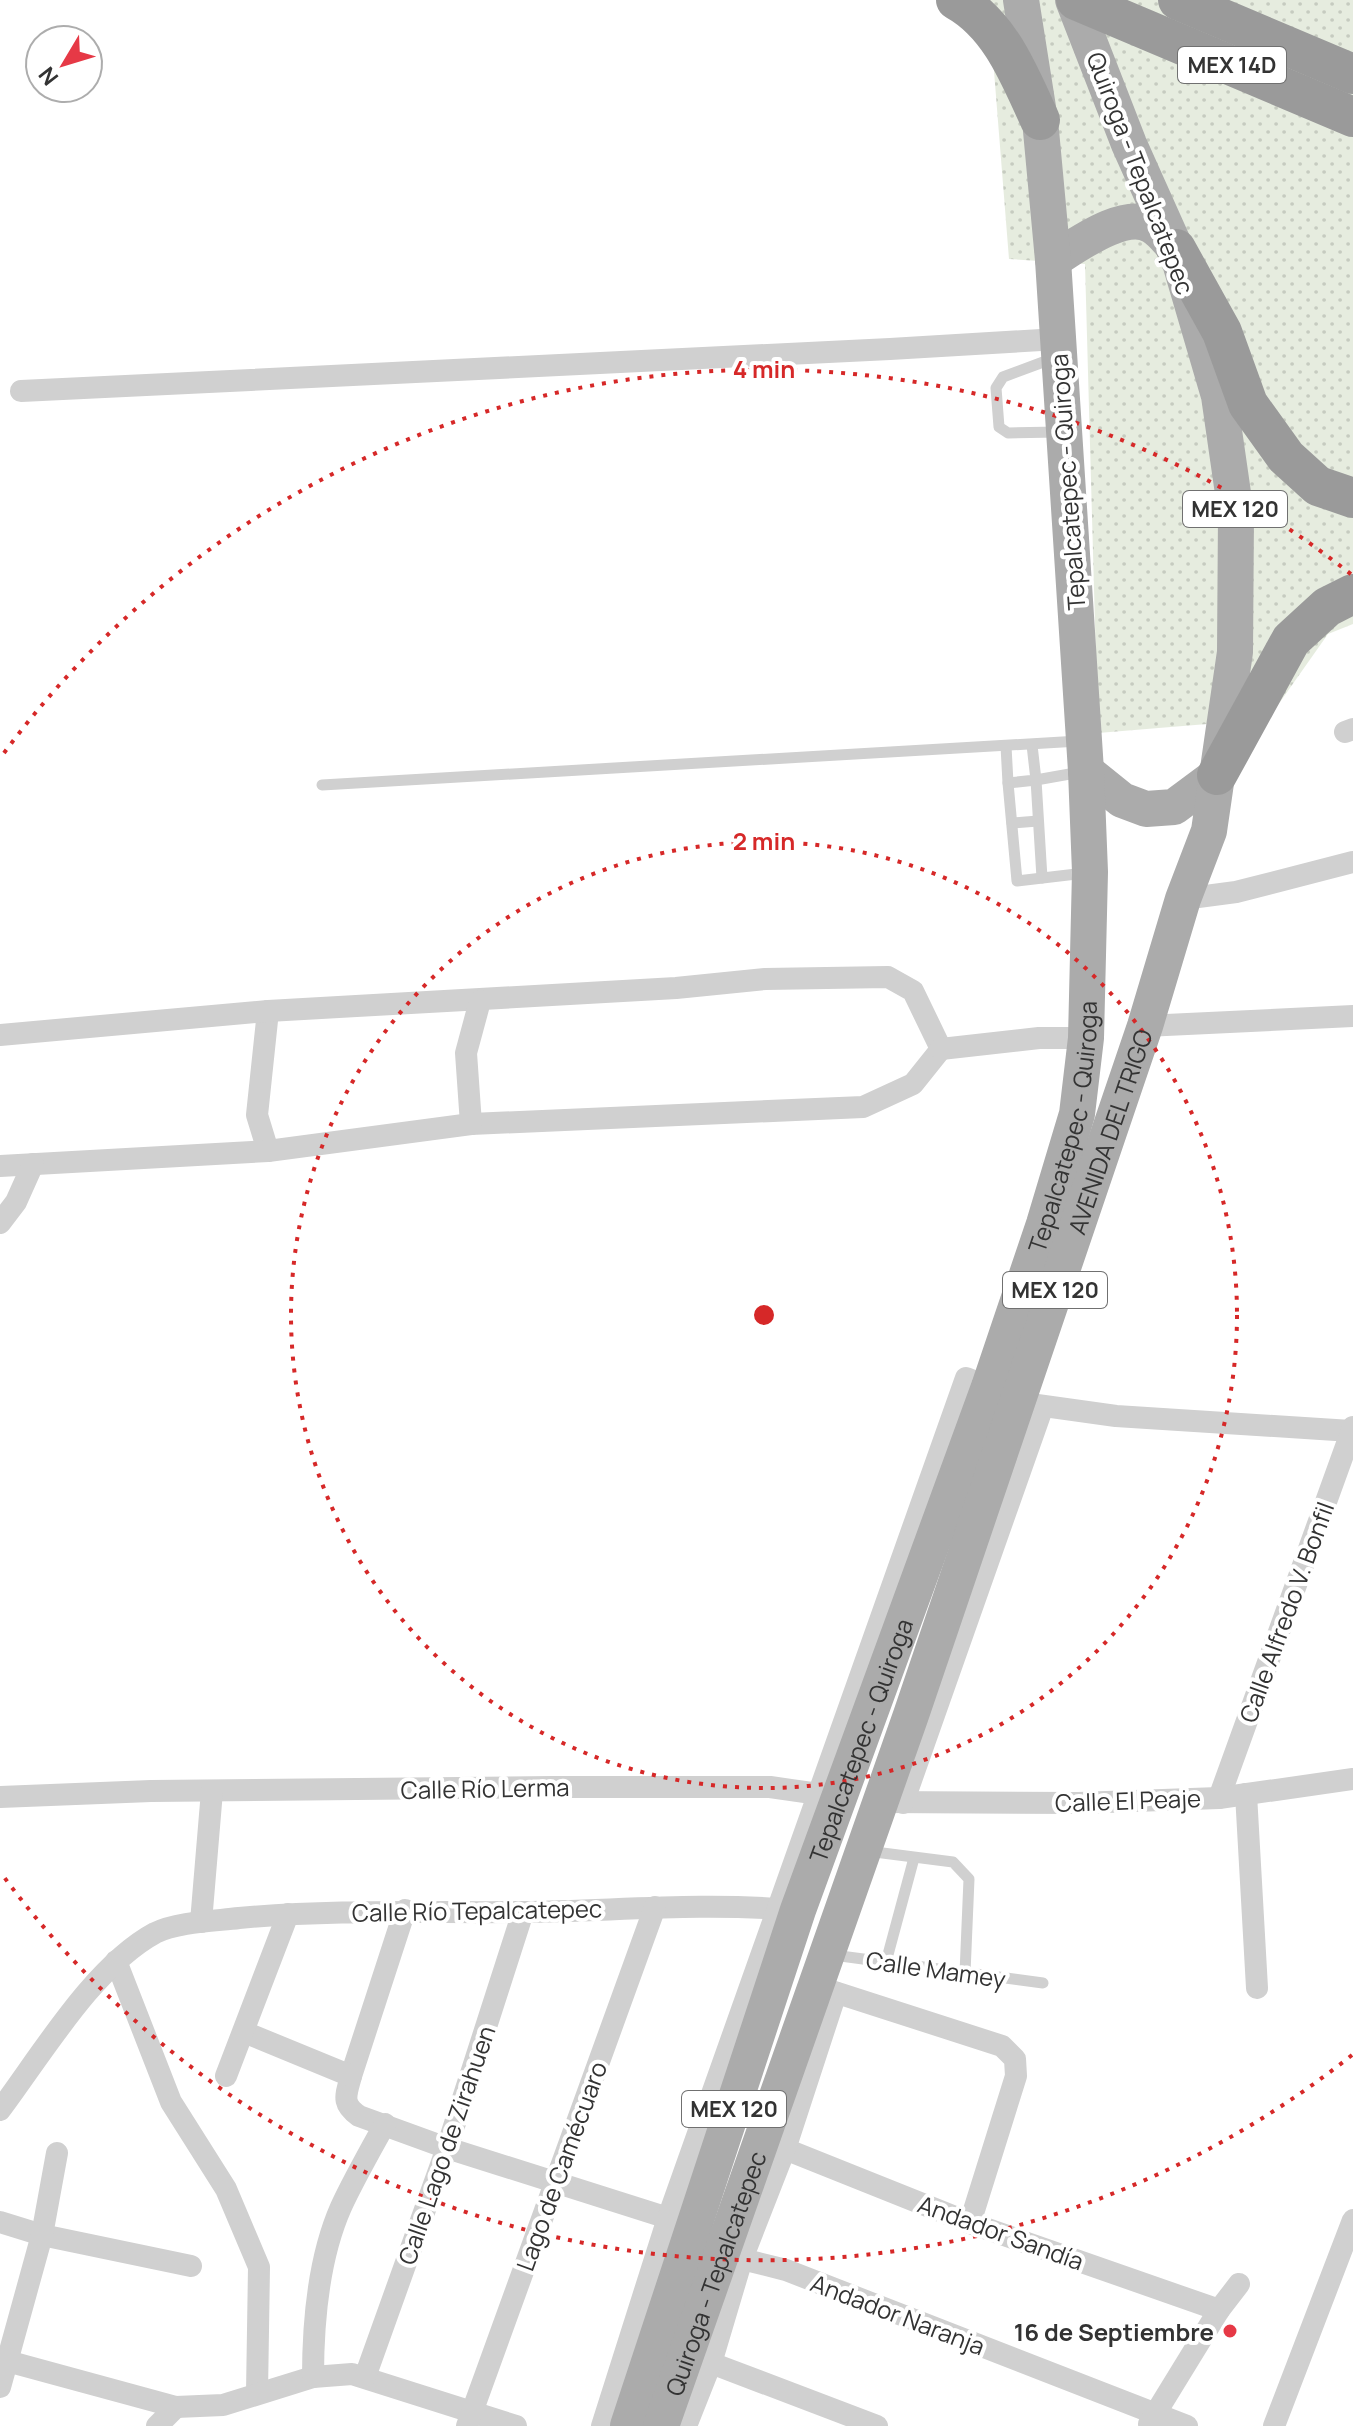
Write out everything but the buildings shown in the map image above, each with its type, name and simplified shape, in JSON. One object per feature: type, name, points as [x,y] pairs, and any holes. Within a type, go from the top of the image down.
[{"type":"highway","points":[[956,0],[991,31],[1013,60],[1040,120]]},
{"type":"highway","name":"MEX 14D","points":[[1178,0],[1353,74]]},
{"type":"highway","name":"MEX 14D","points":[[1087,5],[1353,117]]},
{"type":"highway","points":[[1176,249],[1222,332],[1248,404],[1255,415],[1286,457],[1318,486],[1353,498]]},
{"type":"highway","points":[[1217,775],[1291,640],[1327,607],[1353,594]]},
{"type":"main road","name":"Tepalcatepec - Quiroga","points":[[628,2426],[787,1910],[1016,1398],[1044,1224],[1094,1119],[1086,1038],[1090,872],[1085,756],[1053,260],[1040,120],[1021,0]]},
{"type":"main road","name":"Quiroga - Tepalcatepec","points":[[1087,5],[1129,144],[1176,249],[1219,396],[1236,514],[1235,652],[1217,775]]},
{"type":"main road","points":[[1053,260],[1102,231],[1133,221],[1151,225],[1176,249]]},
{"type":"main road","points":[[1085,756],[1122,800],[1146,809],[1174,807],[1217,775]]},
{"type":"main road","name":"AVENIDA DEL TRIGO","points":[[1094,1119],[1145,1026],[1183,899],[1209,831],[1217,775]]},
{"type":"main road","name":"MEX 120","points":[[892,1802],[1016,1398]]},
{"type":"main road","name":"Quiroga - Tepalcatepec","points":[[661,2426],[827,1978],[864,1850],[892,1802]]},
{"type":"street","points":[[21,391],[874,350],[1058,348]]},
{"type":"street","points":[[1183,899],[1236,892],[1353,862]]},
{"type":"street","points":[[0,1035],[268,1011],[480,1001],[765,979],[888,977],[913,991],[941,1049]]},
{"type":"street","points":[[471,1124],[466,1053],[480,1001]]},
{"type":"street","points":[[268,1011],[257,1115],[268,1151]]},
{"type":"street","points":[[1145,1026],[1353,1016]]},
{"type":"street","points":[[0,1166],[268,1151],[471,1124],[863,1107],[913,1084],[941,1049],[1039,1038],[1086,1038]]},
{"type":"street","points":[[0,1223],[16,1202],[33,1164]]},
{"type":"street","points":[[602,2426],[668,2218],[787,1910],[819,1794],[966,1378],[1016,1398],[1116,1416],[1350,1439]]},
{"type":"street","name":"Calle Alfredo V. Bonfil","points":[[1219,1798],[1350,1439]]},
{"type":"street","name":"Calle El Peaje","points":[[892,1802],[1078,1803],[1219,1798],[1353,1779]]},
{"type":"street","name":"Calle Río Lerma","points":[[0,1797],[151,1791],[770,1787],[819,1794]]},
{"type":"street","points":[[201,1922],[212,1791]]},
{"type":"street","points":[[1246,1794],[1257,1988]]},
{"type":"street","name":"Calle Río Tepalcatepec","points":[[116,1961],[157,1932],[201,1922],[288,1914],[405,1910],[523,1912],[655,1907],[787,1910]]},
{"type":"street","name":"Lago de Camécuaro","points":[[470,2419],[655,1907]]},
{"type":"street","points":[[405,1910],[351,2076],[346,2098],[348,2108],[359,2116],[447,2148],[668,2218]]},
{"type":"street","name":"Calle Lago de Zirahuen","points":[[365,2377],[447,2148],[523,1912]]},
{"type":"street","points":[[226,2076],[288,1914]]},
{"type":"street","points":[[0,2110],[94,1984],[116,1961],[171,2102],[226,2189],[259,2267],[257,2393]]},
{"type":"street","points":[[686,2426],[711,2363],[742,2259],[785,2149],[827,1978],[1002,2046],[1015,2059],[1016,2076],[970,2223]]},
{"type":"street","points":[[244,2032],[351,2076]]},
{"type":"street","points":[[313,2377],[313,2335],[326,2252],[340,2209],[385,2124]]},
{"type":"street","name":"Andador Sandía","points":[[785,2149],[970,2223],[1219,2310]]},
{"type":"street","points":[[0,2387],[4,2360],[42,2235],[57,2153]]},
{"type":"street","points":[[1274,2426],[1353,2220]]},
{"type":"street","points":[[0,2222],[42,2235],[191,2266]]},
{"type":"street","name":"Andador Naranja","points":[[742,2259],[786,2270],[1152,2420],[1187,2426]]},
{"type":"street","points":[[1152,2420],[1219,2310],[1239,2284]]},
{"type":"street","points":[[4,2360],[176,2407],[223,2405],[313,2377],[352,2374],[470,2419],[516,2426]]},
{"type":"street","points":[[711,2363],[877,2426]]},
{"type":"street","points":[[157,2426],[176,2407]]},
{"type":"lane","points":[[1058,348],[1003,377],[996,388],[999,427],[1008,433],[1064,432]]},
{"type":"lane","points":[[322,785],[1032,745],[1085,756]]},
{"type":"lane","points":[[1032,745],[1042,878]]},
{"type":"lane","points":[[1006,746],[1017,881],[1090,872]]},
{"type":"lane","points":[[1008,783],[1036,780],[1085,756]]},
{"type":"lane","points":[[1012,823],[1038,821]]},
{"type":"lane","points":[[864,1850],[953,1862],[969,1879],[965,1973]]},
{"type":"lane","points":[[886,1962],[914,1858]]},
{"type":"lane","name":"Calle Mamey","points":[[827,1978],[886,1962],[1043,1983]]},
{"type":"shaded area","points":[[936,0],[1353,0],[1353,624],[1328,634],[1268,719],[1098,733],[1085,264],[1009,259],[990,21]]},
{"type":"place","name":"16 de Septiembre","points":[[1230,2331]]}]
